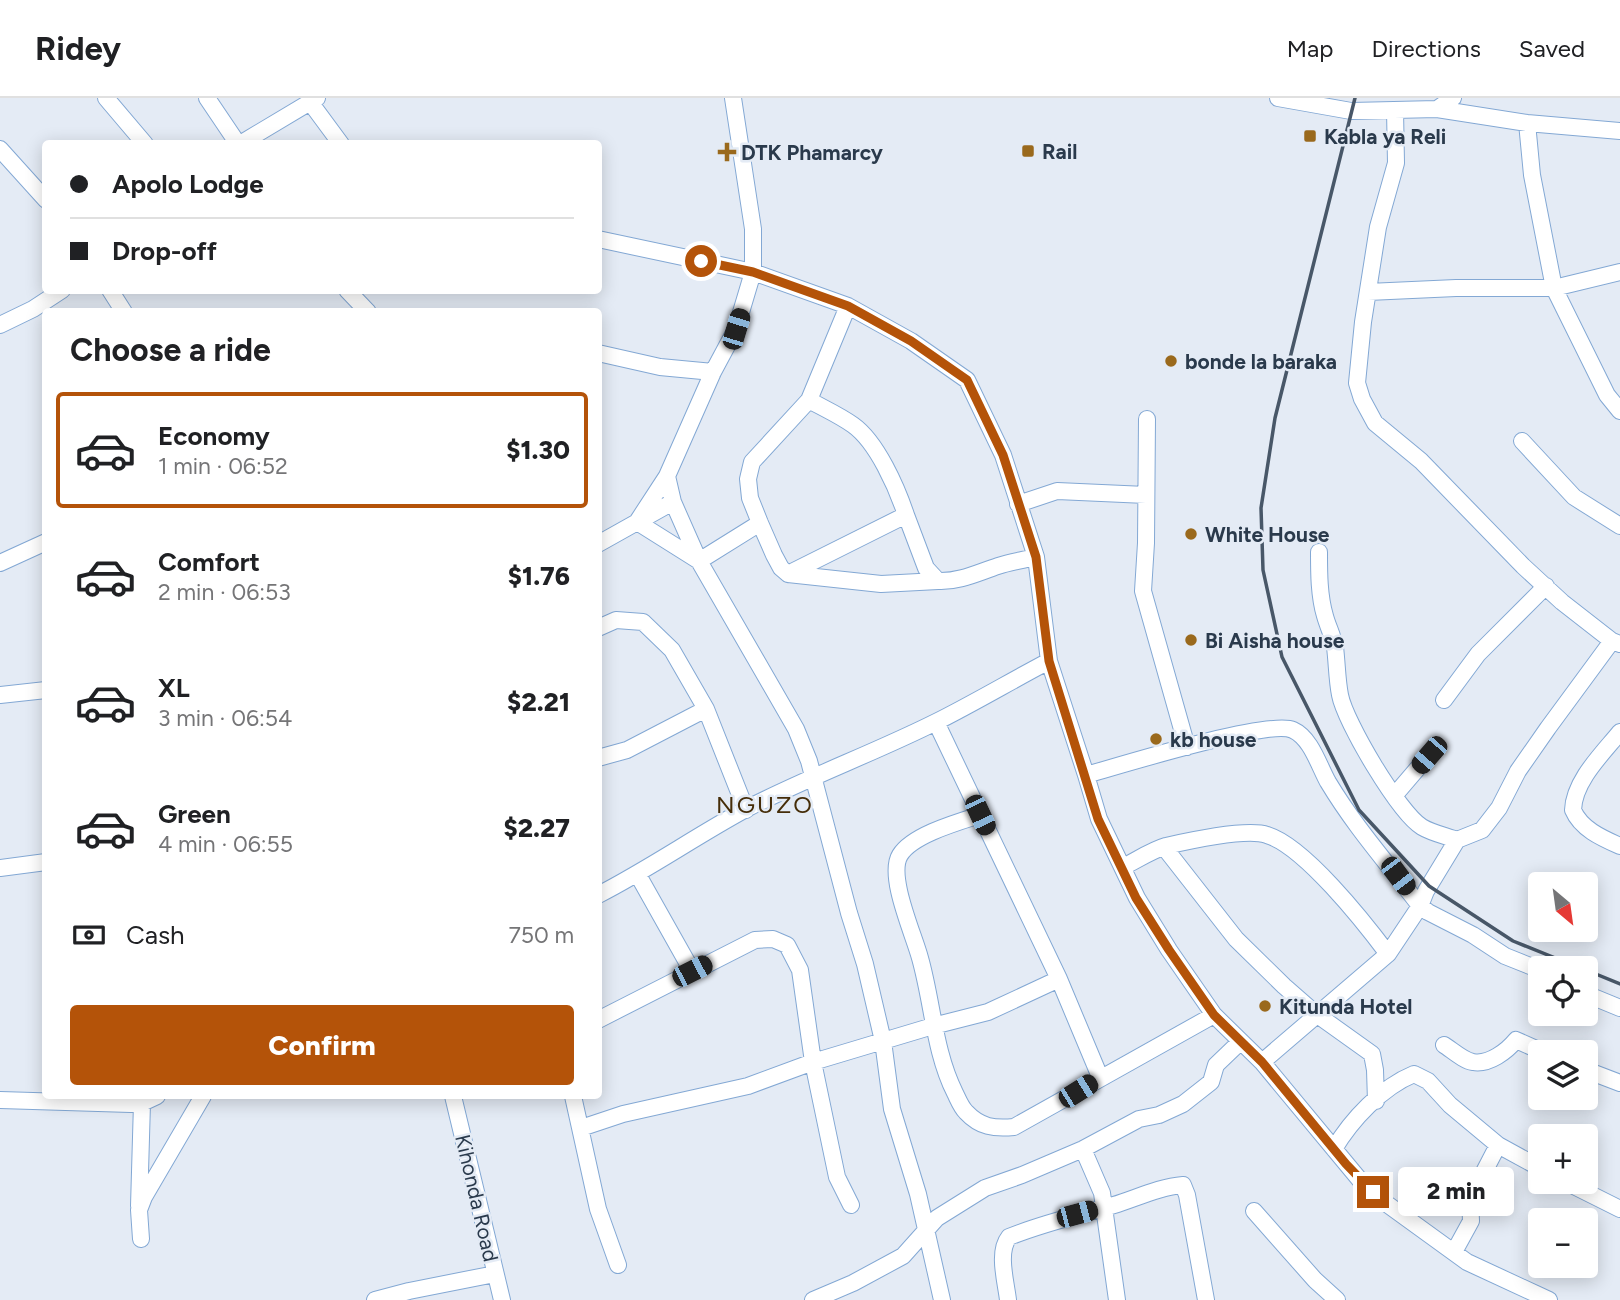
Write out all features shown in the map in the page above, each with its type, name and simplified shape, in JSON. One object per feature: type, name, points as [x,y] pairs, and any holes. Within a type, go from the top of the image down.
[{"type":"street","points":[[106,98],[142,140]]},
{"type":"street","points":[[207,98],[236,140]]},
{"type":"street","points":[[637,522],[667,476],[713,372],[736,329],[753,272],[753,229],[733,98]]},
{"type":"street","points":[[1278,98],[1351,111],[1437,109],[1527,123],[1620,131]]},
{"type":"street","points":[[1437,109],[1454,98]]},
{"type":"street","points":[[246,140],[313,100],[338,140]]},
{"type":"street","points":[[1262,1062],[1388,954],[1420,906],[1426,891],[1457,840],[1482,830],[1491,819],[1518,771],[1616,642],[1523,566],[1421,461],[1369,415],[1357,383],[1378,227],[1396,163],[1395,110]]},
{"type":"street","points":[[1527,123],[1532,175],[1554,288],[1607,395],[1620,411]]},
{"type":"street","points":[[0,149],[42,196]]},
{"type":"street","points":[[602,240],[753,272],[848,306],[911,341],[967,380],[1003,455],[1036,557],[1049,661],[1098,819],[1136,898],[1214,1015],[1262,1062],[1359,1179],[1387,1205],[1454,1252],[1490,1274],[1549,1300]]},
{"type":"street","points":[[1368,292],[1456,288],[1554,288],[1620,272]]},
{"type":"street","points":[[0,325],[56,294]]},
{"type":"street","points":[[350,294],[364,308]]},
{"type":"street","points":[[848,306],[809,400],[752,462],[748,480],[750,498],[778,561],[788,574],[881,584],[949,582],[1036,557]]},
{"type":"street","points":[[602,354],[660,367],[713,372]]},
{"type":"street","points":[[809,400],[855,426],[877,453],[897,487],[926,568],[938,581]]},
{"type":"street","points":[[1147,419],[1143,591],[1187,747]]},
{"type":"street","points":[[1522,441],[1574,497],[1620,526]]},
{"type":"street","points":[[667,476],[673,502],[699,561],[796,729],[810,761],[865,964],[883,1041],[892,1110],[918,1194],[942,1300]]},
{"type":"street","points":[[1018,504],[1058,491],[1146,495]]},
{"type":"street","points":[[602,542],[673,502]]},
{"type":"street","points":[[788,574],[906,515]]},
{"type":"street","points":[[637,522],[699,561]]},
{"type":"street","points":[[699,561],[760,523]]},
{"type":"street","points":[[0,563],[42,544]]},
{"type":"street","points":[[1319,552],[1325,616],[1332,633],[1339,670],[1339,695],[1364,746],[1409,816],[1422,827],[1457,840]]},
{"type":"street","points":[[1444,700],[1478,654],[1546,586]]},
{"type":"street","points":[[602,626],[616,620],[643,622],[672,650],[706,709],[746,810]]},
{"type":"street","points":[[602,893],[638,875],[682,846],[746,810],[813,776],[936,722],[1049,661]]},
{"type":"street","points":[[0,695],[42,690]]},
{"type":"street","points":[[602,757],[627,750],[706,709]]},
{"type":"street","points":[[936,722],[1059,979],[1100,1077]]},
{"type":"street","points":[[1086,775],[1187,747],[1263,730],[1293,730],[1310,747],[1370,845],[1420,906],[1473,934],[1505,956],[1528,965]]},
{"type":"street","points":[[1620,733],[1589,771],[1575,795],[1573,810],[1581,824],[1620,846]]},
{"type":"street","points":[[1394,796],[1429,755]]},
{"type":"street","points":[[980,815],[944,827],[910,845],[901,853],[896,864],[901,895],[921,961],[933,1026],[947,1076],[964,1110],[981,1124],[995,1129],[1014,1127],[1214,1015]]},
{"type":"street","points":[[1123,867],[1164,847],[1245,833],[1270,835],[1293,849],[1312,866],[1388,954]]},
{"type":"street","points":[[1164,847],[1236,939],[1316,1014],[1372,1054],[1376,1101]]},
{"type":"street","points":[[0,868],[42,863]]},
{"type":"street","points":[[638,875],[692,971]]},
{"type":"street","points":[[602,1018],[755,940],[774,939],[787,945],[800,970],[813,1062],[837,1177],[851,1205]]},
{"type":"street","points":[[581,1128],[623,1114],[748,1086],[813,1062],[988,1012],[1059,979]]},
{"type":"street","points":[[1598,998],[1620,1008]]},
{"type":"street","points":[[1444,1045],[1473,1062],[1490,1060],[1509,1049],[1516,1040],[1528,1045]]},
{"type":"street","points":[[813,1300],[853,1283],[903,1256],[937,1218],[985,1188],[1083,1149],[1139,1119],[1159,1115],[1183,1104],[1211,1082],[1216,1065],[1240,1042]]},
{"type":"street","points":[[1334,1149],[1347,1128],[1398,1081],[1414,1074],[1428,1081],[1450,1105],[1498,1145],[1528,1161]]},
{"type":"street","points":[[1598,1075],[1620,1083]]},
{"type":"street","points":[[0,1100],[142,1103],[151,1099]]},
{"type":"street","points":[[139,1210],[160,1167],[201,1099]]},
{"type":"street","name":"Kihonda Road","points":[[454,1099],[502,1300]]},
{"type":"street","points":[[574,1099],[598,1209],[618,1265]]},
{"type":"street","points":[[141,1239],[138,1164],[142,1103]]},
{"type":"street","points":[[1454,1252],[1471,1221],[1470,1199],[1498,1145]]},
{"type":"street","points":[[1083,1149],[1102,1193],[1117,1300]]},
{"type":"street","points":[[1008,1300],[1003,1253],[1009,1237],[1168,1186],[1183,1185],[1206,1300]]},
{"type":"street","points":[[1590,1194],[1620,1209]]},
{"type":"street","points":[[1254,1211],[1315,1280],[1337,1300]]},
{"type":"street","points":[[903,1256],[932,1259]]},
{"type":"street","points":[[375,1300],[495,1274]]},
{"type":"railway","points":[[1355,98],[1275,418],[1261,508],[1263,570],[1282,657],[1359,810],[1429,886],[1513,941],[1550,956]]},
{"type":"railway","points":[[1598,975],[1620,984]]},
{"type":"place","name":"Kabla ya Reli","points":[[1310,136]]},
{"type":"place","name":"Rail","points":[[1028,151]]},
{"type":"place","name":"DTK Phamarcy","points":[[727,152]]},
{"type":"place","name":"bonde la baraka","points":[[1171,361]]},
{"type":"place","name":"White House","points":[[1191,534]]},
{"type":"place","name":"Bi Aisha house","points":[[1191,640]]},
{"type":"place","name":"kb house","points":[[1156,739]]},
{"type":"place","name":"Kitunda Hotel","points":[[1265,1006]]},
{"type":"district","name":"NGUZO","points":[[765,804]]},
{"type":"route","points":[[701,261],[753,272],[848,306],[911,341],[967,380],[1003,455],[1036,557],[1049,661],[1098,819],[1136,898],[1214,1015],[1262,1062],[1285,1093],[1373,1192]]}]
